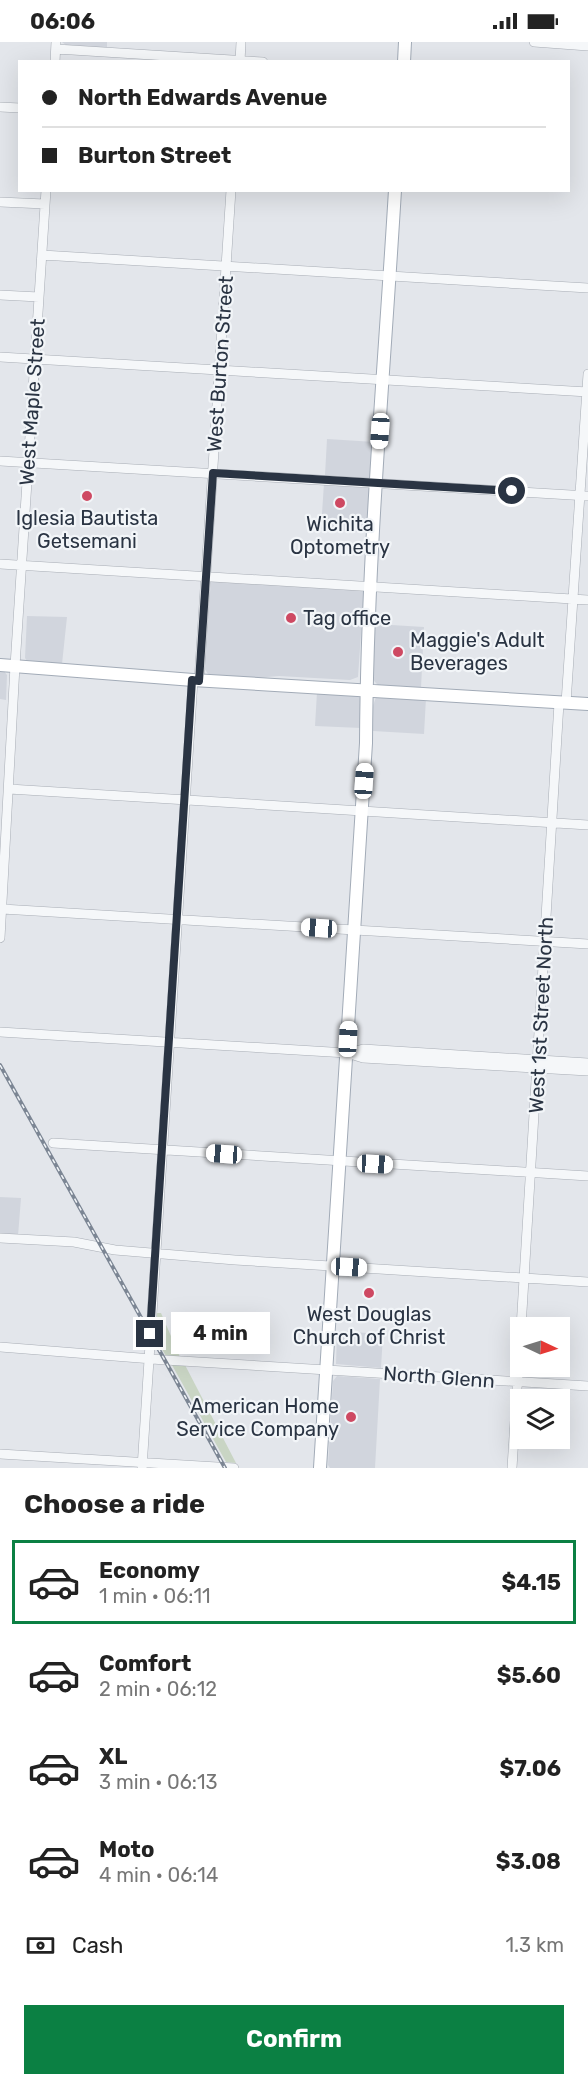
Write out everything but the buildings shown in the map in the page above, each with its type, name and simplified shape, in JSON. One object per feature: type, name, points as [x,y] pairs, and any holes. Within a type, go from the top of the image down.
[{"type":"main road","points":[[404,60],[405,42]]},
{"type":"main road","points":[[320,1468],[366,743],[370,585],[395,192]]},
{"type":"main road","points":[[0,665],[196,680],[588,704]]},
{"type":"street","points":[[240,60],[241,42]]},
{"type":"street","points":[[534,42],[588,46]]},
{"type":"street","points":[[55,60],[56,45],[228,60]]},
{"type":"street","points":[[0,107],[18,108]]},
{"type":"street","name":"West Maple Street","points":[[0,938],[3,849],[9,789],[5,755],[15,666],[46,192]]},
{"type":"street","name":"West Burton Street","points":[[142,1465],[184,800],[206,576],[231,192]]},
{"type":"street","points":[[0,202],[45,204]]},
{"type":"street","points":[[42,255],[588,288]]},
{"type":"street","points":[[0,295],[39,297]]},
{"type":"street","points":[[0,357],[587,392]]},
{"type":"street","name":"West 1st Street North","points":[[522,1317],[552,822],[584,496],[588,374]]},
{"type":"street","points":[[0,461],[584,496]]},
{"type":"street","points":[[0,564],[588,600]]},
{"type":"street","points":[[9,789],[588,825]]},
{"type":"street","points":[[2,909],[588,944]]},
{"type":"street","points":[[0,1032],[347,1053],[363,1049],[538,1064],[588,1071]]},
{"type":"street","points":[[538,1064],[588,1063]]},
{"type":"street","points":[[52,1143],[588,1176]]},
{"type":"street","points":[[0,1238],[74,1242],[115,1250],[156,1254],[588,1282]]},
{"type":"street","name":"North Glenn","points":[[0,1347],[588,1386]]},
{"type":"street","points":[[512,1468],[518,1377]]},
{"type":"street","points":[[0,1454],[142,1465],[234,1468]]},
{"type":"shaded area","points":[[62,42],[107,42],[107,48],[66,45]]},
{"type":"shaded area","points":[[327,439],[375,442],[371,478],[325,475]]},
{"type":"shaded area","points":[[324,483],[371,487],[369,533],[321,529]]},
{"type":"shaded area","points":[[211,580],[364,590],[358,677],[350,680],[279,676],[255,678],[208,674],[204,668]]},
{"type":"shaded area","points":[[27,616],[67,617],[62,664],[27,661],[25,658]]},
{"type":"shaded area","points":[[375,624],[424,627],[421,688],[378,685],[375,682],[373,679]]},
{"type":"shaded area","points":[[0,670],[7,675],[6,700],[0,699]]},
{"type":"shaded area","points":[[317,692],[361,698],[361,728],[315,726]]},
{"type":"shaded area","points":[[376,697],[426,698],[424,734],[373,731],[373,706]]},
{"type":"shaded area","points":[[0,1197],[21,1198],[18,1236],[0,1235]]},
{"type":"shaded area","points":[[337,1331],[383,1334],[381,1368],[336,1364]]},
{"type":"shaded area","points":[[337,1376],[380,1379],[375,1468],[330,1468],[328,1465],[333,1381]]},
{"type":"green space","points":[[157,1313],[161,1313],[180,1357],[166,1356],[155,1337]]},
{"type":"green space","points":[[172,1365],[185,1365],[236,1463],[226,1462]]},
{"type":"railway","points":[[0,1065],[225,1468]]},
{"type":"place","name":"Iglesia Bautista Getsemani","points":[[87,496]]},
{"type":"place","name":"Wichita Optometry","points":[[340,503]]},
{"type":"place","name":"Tag office","points":[[291,618]]},
{"type":"place","name":"Maggie's Adult Beverages","points":[[398,652]]},
{"type":"place","name":"West Douglas Church of Christ","points":[[369,1293]]},
{"type":"place","name":"American Home Service Company","points":[[351,1417]]},
{"type":"route","points":[[150,1334],[192,680],[199,681],[213,473],[512,491]]}]
